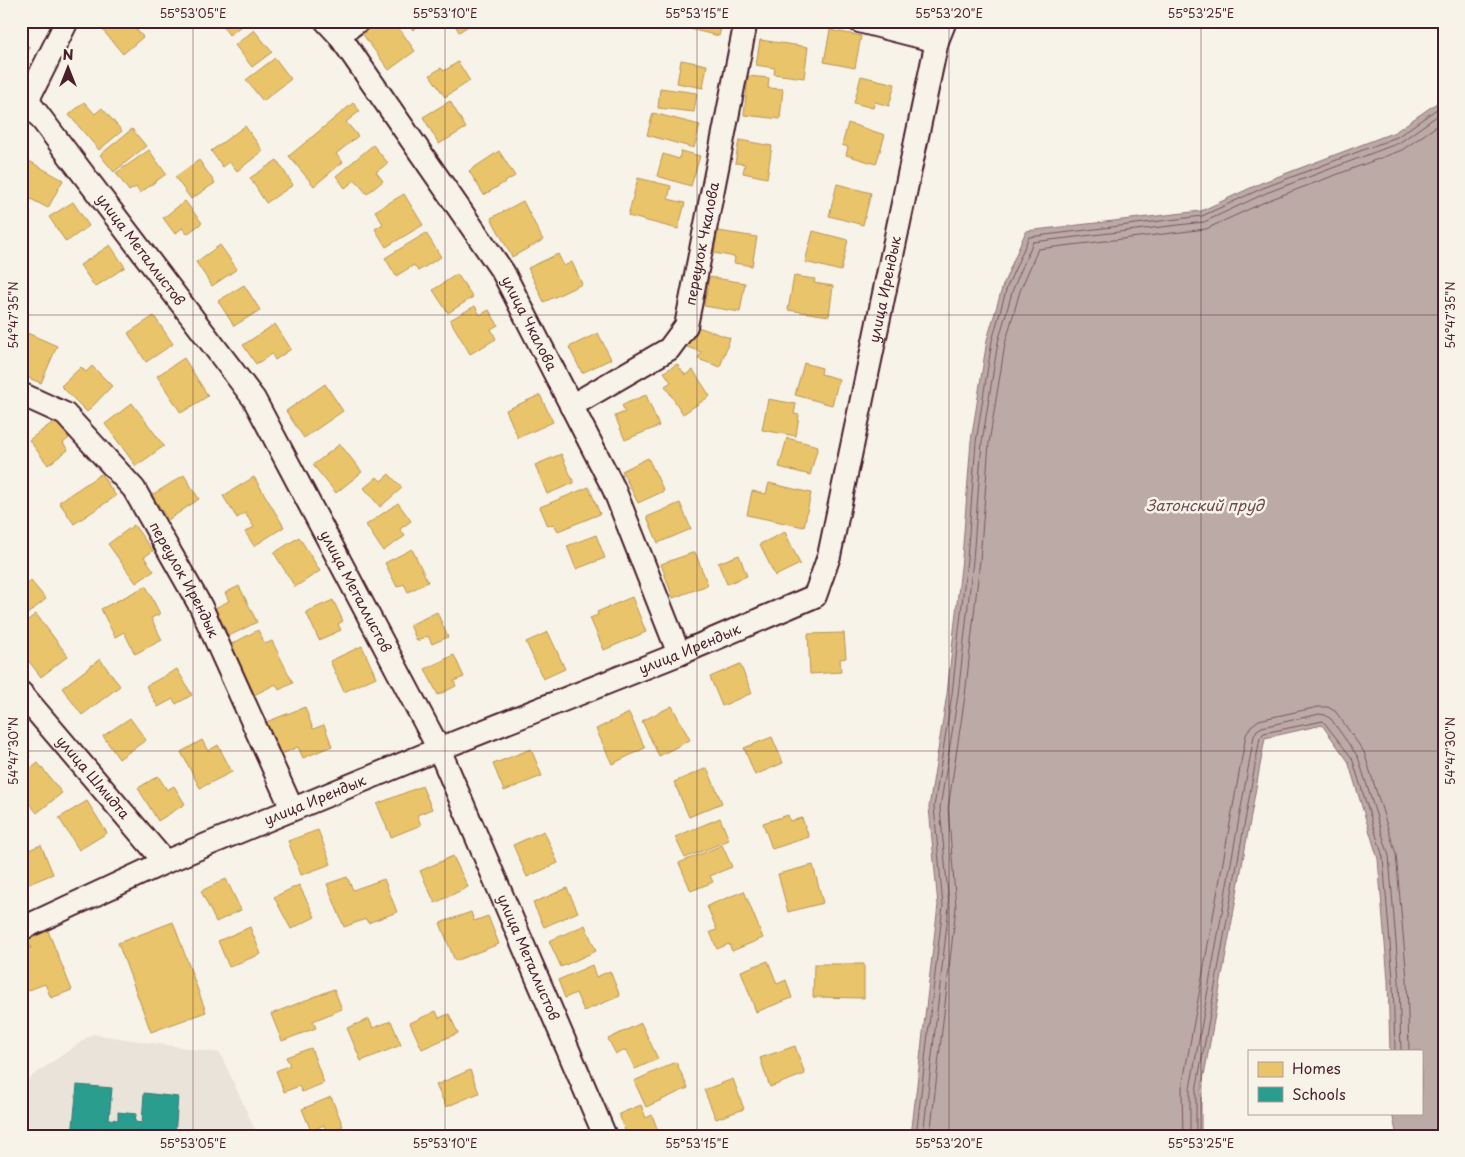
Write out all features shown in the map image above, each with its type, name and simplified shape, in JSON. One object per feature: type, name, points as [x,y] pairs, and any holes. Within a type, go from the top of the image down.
[{"type":"street","points":[[23,104],[67,21]]},
{"type":"street","points":[[332,28],[358,21]]},
{"type":"street","name":"переулок Чкалова","points":[[571,406],[669,349],[686,326],[746,21]]},
{"type":"street","points":[[859,21],[941,31]]},
{"type":"street","name":"улица Чкалова","points":[[332,28],[502,272],[614,489],[679,654]]},
{"type":"street","name":"улица Ирендык","points":[[21,929],[165,862],[439,749],[679,654],[815,596],[829,556],[941,31]]},
{"type":"street","name":"улица Металлистов","points":[[23,104],[254,399],[439,749],[605,1136]]},
{"type":"street","name":"переулок Ирендык","points":[[21,394],[65,414],[134,489],[201,607],[292,809]]},
{"type":"street","name":"улица Шмидта","points":[[21,693],[165,862]]},
{"type":"shaded area","points":[[92,1034],[220,1053],[258,1136],[21,1136],[21,1084]]},
{"type":"water","name":"Затонский пруд","points":[[1444,98],[1444,1136],[1397,1136],[1392,1114],[1422,1114],[1422,1050],[1390,1050],[1388,980],[1378,859],[1348,761],[1322,725],[1265,738],[1201,1092],[1201,1136],[911,1136],[938,905],[929,807],[947,694],[962,558],[971,441],[987,340],[1003,285],[1026,231],[1201,211],[1261,183],[1395,132]]},
{"type":"building: Homes","points":[[95,21],[129,21],[143,37],[123,54]]},
{"type":"building: Homes","points":[[219,21],[248,21],[229,35]]},
{"type":"building: Homes","points":[[376,21],[381,21],[385,26],[394,21],[415,51],[389,70],[361,32]]},
{"type":"building: Homes","points":[[406,21],[425,21],[413,30]]},
{"type":"building: Homes","points":[[453,21],[476,21],[459,32]]},
{"type":"building: Homes","points":[[678,21],[723,21],[719,36],[677,26]]},
{"type":"building: Homes","points":[[254,30],[272,52],[252,67],[235,45]]},
{"type":"building: Homes","points":[[830,30],[861,36],[855,68],[824,62]]},
{"type":"building: Homes","points":[[760,40],[808,47],[804,78],[774,74],[775,68],[756,65]]},
{"type":"building: Homes","points":[[21,43],[30,47],[21,67]]},
{"type":"building: Homes","points":[[275,58],[291,79],[263,101],[246,80]]},
{"type":"building: Homes","points":[[681,60],[707,65],[703,88],[677,83]]},
{"type":"building: Homes","points":[[458,62],[470,81],[445,97],[430,75],[441,68],[444,71]]},
{"type":"building: Homes","points":[[748,76],[769,78],[768,88],[783,89],[780,119],[744,115]]},
{"type":"building: Homes","points":[[861,76],[895,84],[889,106],[875,102],[873,108],[854,103]]},
{"type":"building: Homes","points":[[660,88],[697,93],[694,112],[658,108]]},
{"type":"building: Homes","points":[[450,101],[466,128],[439,144],[423,117]]},
{"type":"building: Homes","points":[[84,102],[95,114],[102,108],[122,131],[99,150],[69,115]]},
{"type":"building: Homes","points":[[353,103],[360,111],[346,122],[358,136],[336,154],[343,162],[314,186],[289,156]]},
{"type":"building: Homes","points":[[653,113],[700,125],[694,148],[647,135]]},
{"type":"building: Homes","points":[[848,123],[885,135],[876,164],[846,155],[848,147],[842,145]]},
{"type":"building: Homes","points":[[245,126],[263,151],[237,171],[230,162],[223,167],[211,151]]},
{"type":"building: Homes","points":[[132,129],[146,146],[114,172],[100,155]]},
{"type":"building: Homes","points":[[739,140],[772,146],[767,178],[743,173],[745,164],[735,163]]},
{"type":"building: Homes","points":[[373,145],[388,163],[376,172],[383,181],[367,194],[355,180],[345,188],[336,176]]},
{"type":"building: Homes","points":[[149,150],[166,174],[140,193],[136,187],[129,191],[116,173]]},
{"type":"building: Homes","points":[[499,151],[515,176],[484,195],[469,171]]},
{"type":"building: Homes","points":[[681,151],[700,156],[691,186],[657,176],[663,154],[679,159]]},
{"type":"building: Homes","points":[[199,160],[215,183],[191,199],[175,177]]},
{"type":"building: Homes","points":[[277,160],[293,185],[266,203],[250,178]]},
{"type":"building: Homes","points":[[29,161],[63,180],[48,208],[21,194],[21,176]]},
{"type":"building: Homes","points":[[638,178],[671,186],[668,199],[685,203],[678,229],[628,216]]},
{"type":"building: Homes","points":[[837,184],[871,193],[863,225],[829,216]]},
{"type":"building: Homes","points":[[404,194],[423,225],[386,247],[375,229],[383,224],[375,211]]},
{"type":"building: Homes","points":[[185,201],[202,223],[187,234],[182,228],[175,234],[163,218]]},
{"type":"building: Homes","points":[[523,201],[543,240],[512,257],[491,218]]},
{"type":"building: Homes","points":[[73,202],[89,226],[66,242],[49,217]]},
{"type":"building: Homes","points":[[718,231],[757,237],[752,266],[734,263],[735,257],[714,253]]},
{"type":"building: Homes","points":[[813,231],[848,240],[841,271],[805,262]]},
{"type":"building: Homes","points":[[426,233],[441,257],[418,271],[414,265],[396,276],[385,258]]},
{"type":"building: Homes","points":[[110,245],[125,267],[95,287],[80,265]]},
{"type":"building: Homes","points":[[220,245],[237,269],[212,286],[196,262]]},
{"type":"building: Homes","points":[[558,254],[564,266],[572,262],[582,284],[544,302],[528,268]]},
{"type":"building: Homes","points":[[457,274],[473,297],[448,313],[433,290]]},
{"type":"building: Homes","points":[[794,276],[815,279],[814,283],[833,286],[829,316],[788,310]]},
{"type":"building: Homes","points":[[709,277],[745,283],[740,312],[704,306]]},
{"type":"building: Homes","points":[[244,285],[260,310],[234,326],[218,301]]},
{"type":"building: Homes","points":[[475,306],[480,315],[489,310],[498,325],[491,329],[496,339],[470,354],[450,320]]},
{"type":"building: Homes","points":[[154,316],[173,344],[146,362],[128,333]]},
{"type":"building: Homes","points":[[275,324],[291,349],[275,360],[272,354],[256,364],[243,345]]},
{"type":"building: Homes","points":[[695,326],[730,338],[720,367],[698,359],[701,352],[687,347]]},
{"type":"building: Homes","points":[[25,332],[57,346],[41,383],[21,375],[21,340]]},
{"type":"building: Homes","points":[[598,333],[611,359],[582,373],[569,347]]},
{"type":"building: Homes","points":[[184,358],[208,396],[181,413],[157,376]]},
{"type":"building: Homes","points":[[804,363],[822,368],[821,374],[839,379],[832,405],[795,395]]},
{"type":"building: Homes","points":[[677,364],[685,375],[693,370],[710,396],[683,414],[665,386],[671,382],[664,372]]},
{"type":"building: Homes","points":[[92,366],[112,386],[87,412],[61,386],[81,367],[86,372]]},
{"type":"building: Homes","points":[[325,384],[343,411],[304,438],[286,411]]},
{"type":"building: Homes","points":[[540,395],[553,422],[518,438],[506,410]]},
{"type":"building: Homes","points":[[646,395],[659,426],[625,440],[615,416],[625,412],[622,405]]},
{"type":"building: Homes","points":[[768,399],[796,404],[794,414],[799,415],[796,436],[762,430]]},
{"type":"building: Homes","points":[[132,403],[164,446],[136,466],[105,424]]},
{"type":"building: Homes","points":[[56,420],[69,438],[63,443],[68,450],[48,465],[29,440]]},
{"type":"building: Homes","points":[[787,438],[818,446],[810,475],[779,467]]},
{"type":"building: Homes","points":[[340,444],[362,472],[336,493],[313,465]]},
{"type":"building: Homes","points":[[561,454],[574,483],[547,494],[535,465]]},
{"type":"building: Homes","points":[[648,458],[664,491],[638,503],[622,471]]},
{"type":"building: Homes","points":[[101,474],[116,496],[74,524],[59,502]]},
{"type":"building: Homes","points":[[389,474],[402,488],[380,507],[364,488],[377,477],[381,481]]},
{"type":"building: Homes","points":[[184,475],[199,499],[168,520],[152,495]]},
{"type":"building: Homes","points":[[254,477],[284,527],[254,546],[245,532],[254,527],[245,513],[237,518],[223,496]]},
{"type":"building: Homes","points":[[769,483],[811,493],[804,527],[747,515],[752,491],[766,494]]},
{"type":"building: Homes","points":[[589,487],[600,514],[558,531],[554,524],[548,526],[540,507]]},
{"type":"building: Homes","points":[[398,503],[411,521],[400,529],[405,536],[383,551],[366,525]]},
{"type":"building: Homes","points":[[680,503],[691,529],[658,543],[647,517]]},
{"type":"building: Homes","points":[[134,525],[153,551],[144,557],[154,571],[136,583],[108,544]]},
{"type":"building: Homes","points":[[785,532],[800,564],[775,576],[760,544]]},
{"type":"building: Homes","points":[[596,535],[605,558],[576,569],[567,546]]},
{"type":"building: Homes","points":[[299,537],[320,571],[295,587],[274,553]]},
{"type":"building: Homes","points":[[412,549],[428,582],[408,592],[404,584],[397,587],[385,563]]},
{"type":"building: Homes","points":[[695,552],[708,585],[673,598],[661,564]]},
{"type":"building: Homes","points":[[739,555],[747,576],[727,584],[718,563]]},
{"type":"building: Homes","points":[[31,581],[46,599],[21,619],[21,582],[24,586]]},
{"type":"building: Homes","points":[[146,586],[160,614],[151,618],[162,640],[135,654],[124,632],[115,637],[101,609]]},
{"type":"building: Homes","points":[[239,586],[257,622],[229,636],[215,608],[229,601],[225,593]]},
{"type":"building: Homes","points":[[632,597],[646,632],[604,650],[590,618],[598,615],[597,612]]},
{"type":"building: Homes","points":[[333,600],[343,621],[338,624],[341,630],[319,640],[306,612]]},
{"type":"building: Homes","points":[[437,612],[448,637],[432,644],[428,636],[417,641],[410,625]]},
{"type":"building: Homes","points":[[36,614],[68,656],[41,677],[21,651],[21,625]]},
{"type":"building: Homes","points":[[258,630],[265,644],[272,641],[293,683],[279,690],[276,684],[254,695],[228,646]]},
{"type":"building: Homes","points":[[548,632],[565,669],[543,679],[526,642]]},
{"type":"building: Homes","points":[[844,633],[846,658],[840,659],[841,672],[810,674],[808,634]]},
{"type":"building: Homes","points":[[362,646],[376,677],[344,692],[330,661]]},
{"type":"building: Homes","points":[[454,655],[464,677],[454,681],[456,686],[438,695],[425,669]]},
{"type":"building: Homes","points":[[100,659],[120,686],[82,715],[62,688]]},
{"type":"building: Homes","points":[[740,664],[752,693],[722,706],[710,677]]},
{"type":"building: Homes","points":[[177,669],[192,695],[176,704],[173,699],[158,707],[146,686]]},
{"type":"building: Homes","points":[[672,706],[690,740],[659,756],[642,721]]},
{"type":"building: Homes","points":[[305,707],[313,729],[324,725],[332,746],[303,758],[298,747],[274,757],[261,724]]},
{"type":"building: Homes","points":[[629,713],[645,748],[612,764],[596,729]]},
{"type":"building: Homes","points":[[130,718],[146,740],[119,759],[103,736]]},
{"type":"building: Homes","points":[[772,737],[783,763],[755,775],[744,748]]},
{"type":"building: Homes","points":[[202,740],[208,751],[218,745],[232,772],[200,788],[181,752]]},
{"type":"building: Homes","points":[[21,746],[30,757],[21,764]]},
{"type":"building: Homes","points":[[531,749],[542,776],[504,791],[493,764]]},
{"type":"building: Homes","points":[[38,763],[62,793],[37,813],[21,793],[21,776]]},
{"type":"building: Homes","points":[[707,768],[722,803],[689,817],[674,782]]},
{"type":"building: Homes","points":[[158,776],[167,790],[174,786],[185,804],[158,821],[138,788]]},
{"type":"building: Homes","points":[[422,786],[432,809],[417,815],[421,825],[391,837],[377,804]]},
{"type":"building: Homes","points":[[87,801],[107,833],[79,850],[59,818]]},
{"type":"building: Homes","points":[[788,815],[790,821],[802,818],[809,837],[772,849],[763,823]]},
{"type":"building: Homes","points":[[720,818],[729,840],[685,858],[675,837]]},
{"type":"building: Homes","points":[[318,830],[331,864],[301,875],[288,841]]},
{"type":"building: Homes","points":[[544,831],[558,863],[527,877],[513,845]]},
{"type":"building: Homes","points":[[41,845],[53,874],[24,886],[21,880],[21,853]]},
{"type":"building: Homes","points":[[722,845],[732,867],[710,876],[713,882],[691,891],[679,863]]},
{"type":"building: Homes","points":[[453,856],[468,887],[435,903],[420,871]]},
{"type":"building: Homes","points":[[813,865],[823,903],[788,912],[778,874]]},
{"type":"building: Homes","points":[[347,877],[353,890],[384,879],[397,912],[368,923],[366,919],[344,927],[327,884]]},
{"type":"building: Homes","points":[[226,879],[241,910],[216,922],[201,891]]},
{"type":"building: Homes","points":[[299,885],[315,917],[291,929],[274,897]]},
{"type":"building: Homes","points":[[567,888],[578,912],[544,927],[533,903]]},
{"type":"building: Homes","points":[[744,891],[763,938],[732,951],[729,944],[717,949],[710,932],[717,930],[707,906]]},
{"type":"building: Homes","points":[[471,912],[474,921],[488,916],[499,944],[455,961],[440,923]]},
{"type":"building: Homes","points":[[173,922],[206,1012],[151,1032],[118,943]]},
{"type":"building: Homes","points":[[585,925],[596,951],[561,967],[549,941]]},
{"type":"building: Homes","points":[[250,927],[261,954],[229,967],[218,941]]},
{"type":"building: Homes","points":[[48,931],[72,990],[51,998],[45,984],[21,993],[21,952],[31,948],[27,939]]},
{"type":"building: Homes","points":[[768,961],[777,984],[786,980],[792,998],[756,1012],[741,971]]},
{"type":"building: Homes","points":[[814,964],[864,964],[864,998],[813,997]]},
{"type":"building: Homes","points":[[592,965],[596,977],[610,971],[620,996],[584,1011],[576,993],[565,998],[558,980]]},
{"type":"building: Homes","points":[[334,989],[342,1009],[313,1021],[316,1028],[282,1041],[271,1014]]},
{"type":"building: Homes","points":[[436,1011],[439,1018],[449,1014],[458,1033],[422,1049],[410,1023]]},
{"type":"building: Homes","points":[[369,1019],[373,1028],[391,1021],[401,1045],[361,1061],[347,1028]]},
{"type":"building: Homes","points":[[641,1023],[658,1059],[635,1069],[626,1050],[616,1054],[608,1039]]},
{"type":"building: Homes","points":[[795,1046],[805,1074],[770,1087],[760,1058]]},
{"type":"building: Homes","points":[[311,1048],[324,1083],[302,1092],[299,1086],[284,1092],[276,1071],[290,1065],[286,1057]]},
{"type":"building: Homes","points":[[676,1062],[688,1088],[646,1107],[634,1081]]},
{"type":"building: Homes","points":[[470,1070],[479,1093],[446,1107],[436,1085]]},
{"type":"building: Homes","points":[[733,1079],[744,1109],[716,1119],[704,1090]]},
{"type":"building: Homes","points":[[331,1097],[343,1126],[327,1133],[324,1125],[311,1131],[302,1109]]},
{"type":"building: Homes","points":[[641,1105],[646,1118],[652,1115],[660,1136],[627,1136],[619,1114]]},
{"type":"building: Schools","points":[[77,1085],[112,1088],[109,1119],[118,1120],[118,1112],[136,1114],[135,1122],[142,1123],[144,1093],[178,1097],[175,1136],[140,1136],[108,1132],[107,1136],[72,1136]]}]
